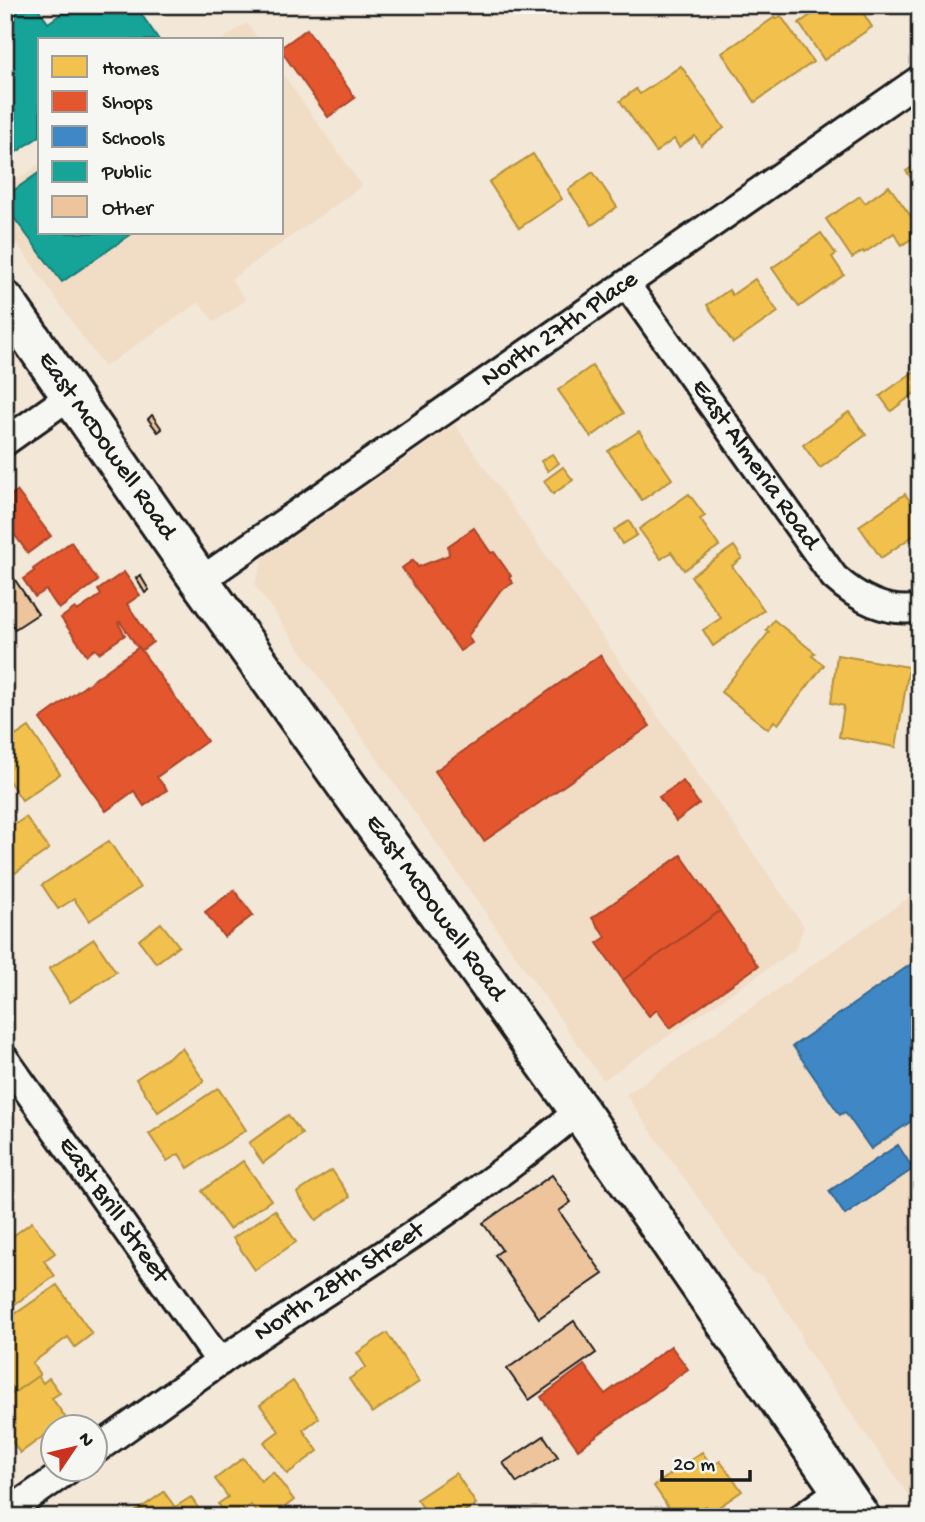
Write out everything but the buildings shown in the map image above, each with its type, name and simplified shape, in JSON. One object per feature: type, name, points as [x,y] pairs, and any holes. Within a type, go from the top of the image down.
[{"type":"main road","name":"East McDowell Road","points":[[5,301],[200,581],[579,1110],[851,1503]]},
{"type":"street","name":"North 27th Place","points":[[200,581],[920,79]]},
{"type":"street","name":"East Almeria Road","points":[[626,284],[834,577],[844,587],[876,606],[914,609]]},
{"type":"street","points":[[5,442],[71,395]]},
{"type":"street","name":"East Brill Street","points":[[5,1059],[220,1362]]},
{"type":"street","name":"North 28th Street","points":[[108,1441],[220,1362],[383,1256],[541,1143],[579,1110]]},
{"type":"street","points":[[5,1514],[47,1484]]},
{"type":"street","points":[[802,1517],[851,1503]]},
{"type":"shaded area","points":[[247,23],[258,38],[224,38]]},
{"type":"shaded area","points":[[284,76],[362,186],[231,279],[246,300],[214,322],[199,302],[104,367],[5,226],[5,189],[38,165],[38,234],[284,234]]},
{"type":"shaded area","points":[[455,425],[804,926],[795,950],[603,1080],[255,585],[263,558]]},
{"type":"shaded area","points":[[920,890],[920,1512],[802,1342],[801,1333],[763,1276],[750,1272],[626,1095]]}]
